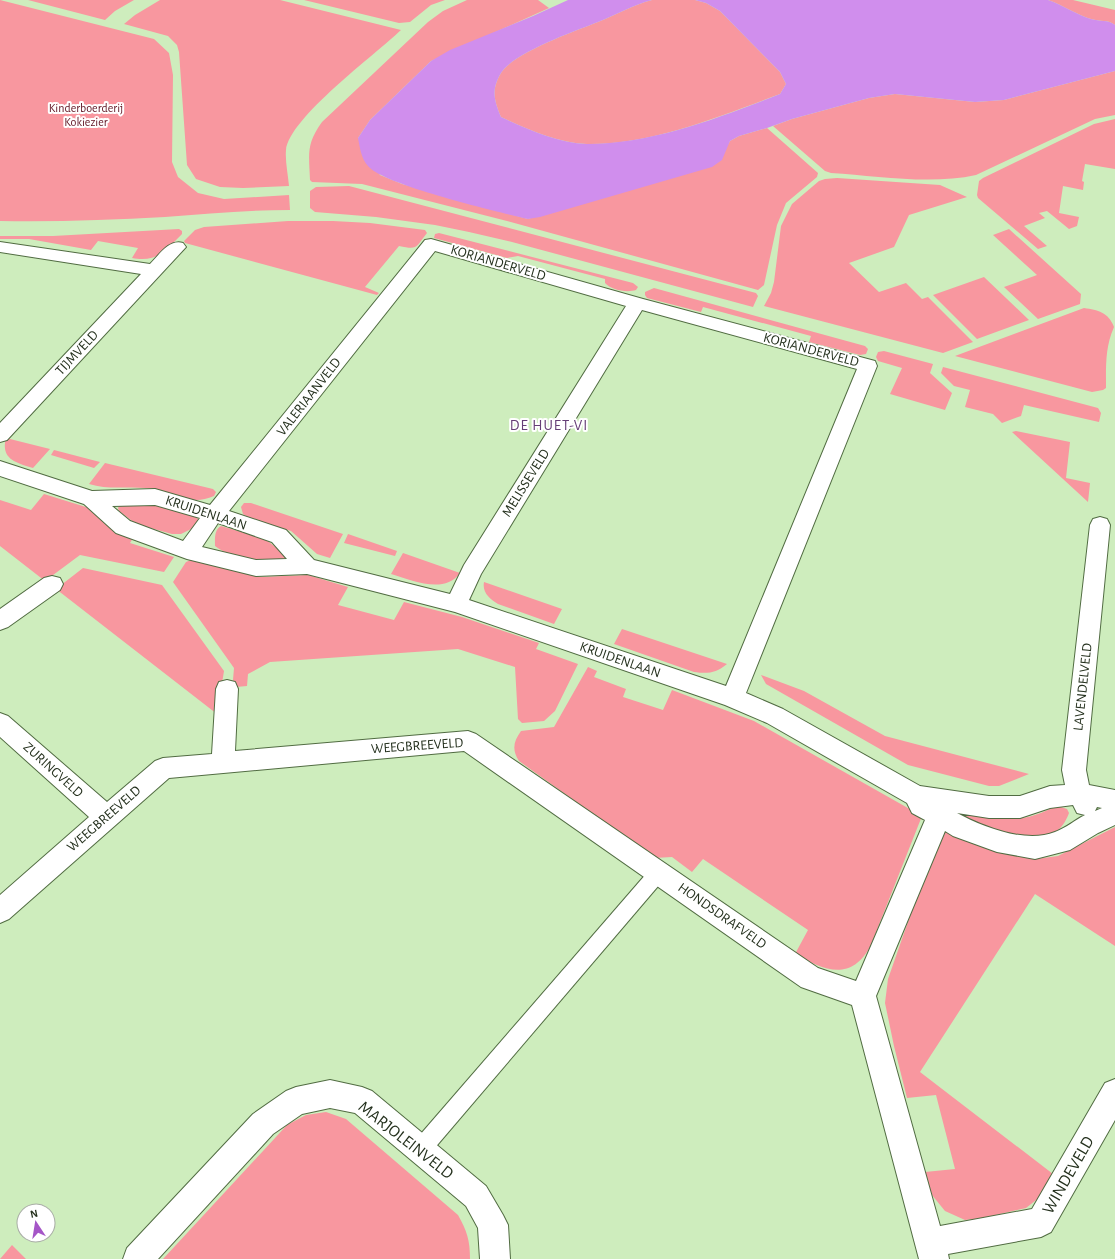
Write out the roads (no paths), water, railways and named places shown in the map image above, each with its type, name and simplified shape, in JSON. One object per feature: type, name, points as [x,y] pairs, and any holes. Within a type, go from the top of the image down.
[{"type":"street","name":"KORIANDERVELD","points":[[431,244],[637,303],[868,366],[733,698]]},
{"type":"street","name":"VALERIAANVELD","points":[[187,551],[214,514],[431,244]]},
{"type":"street","points":[[0,247],[154,270]]},
{"type":"street","name":"TIJMVELD","points":[[0,435],[176,247]]},
{"type":"street","name":"MELISSEVELD","points":[[456,604],[472,571],[637,303]]},
{"type":"street","name":"KRUIDENLAAN","points":[[0,468],[92,499],[155,497],[214,514],[279,536],[307,566]]},
{"type":"street","name":"KRUIDENLAAN","points":[[92,499],[123,527],[187,551],[256,568],[307,566],[456,604],[733,698],[775,716],[916,796],[943,808],[962,828],[998,841],[1035,848],[1061,842],[1105,818]]},
{"type":"street","name":"LAVENDELVELD","points":[[1104,538],[1074,770],[1079,794],[1105,818]]},
{"type":"street","points":[[0,621],[52,584]]},
{"type":"street","points":[[223,762],[227,689]]},
{"type":"street","name":"ZURINGVELD","points":[[0,723],[106,817]]},
{"type":"street","name":"WEEGBREEVELD","points":[[0,911],[163,768],[468,741],[587,824]]},
{"type":"street","name":"KRUIDENLAAN","points":[[943,808],[1020,806],[1050,797],[1079,794],[1110,799],[1115,803]]},
{"type":"street","points":[[932,1251],[863,996],[943,808]]},
{"type":"street","name":"HONDSDRAFVELD","points":[[587,824],[659,872],[810,978],[863,996]]},
{"type":"street","name":"WINDEVELD","points":[[932,1251],[1041,1222],[1115,1093]]},
{"type":"street","name":"MARJOLEINVELD","points":[[138,1259],[263,1124],[296,1101],[330,1094],[362,1101],[476,1196],[493,1225],[495,1259]]},
{"type":"lane","points":[[420,1150],[659,872]]},
{"type":"district","name":"DE HUET-VI","points":[[549,425]]},
{"type":"park label","name":"Kinderboerderij Kokiezier","points":[[86,115]]}]
